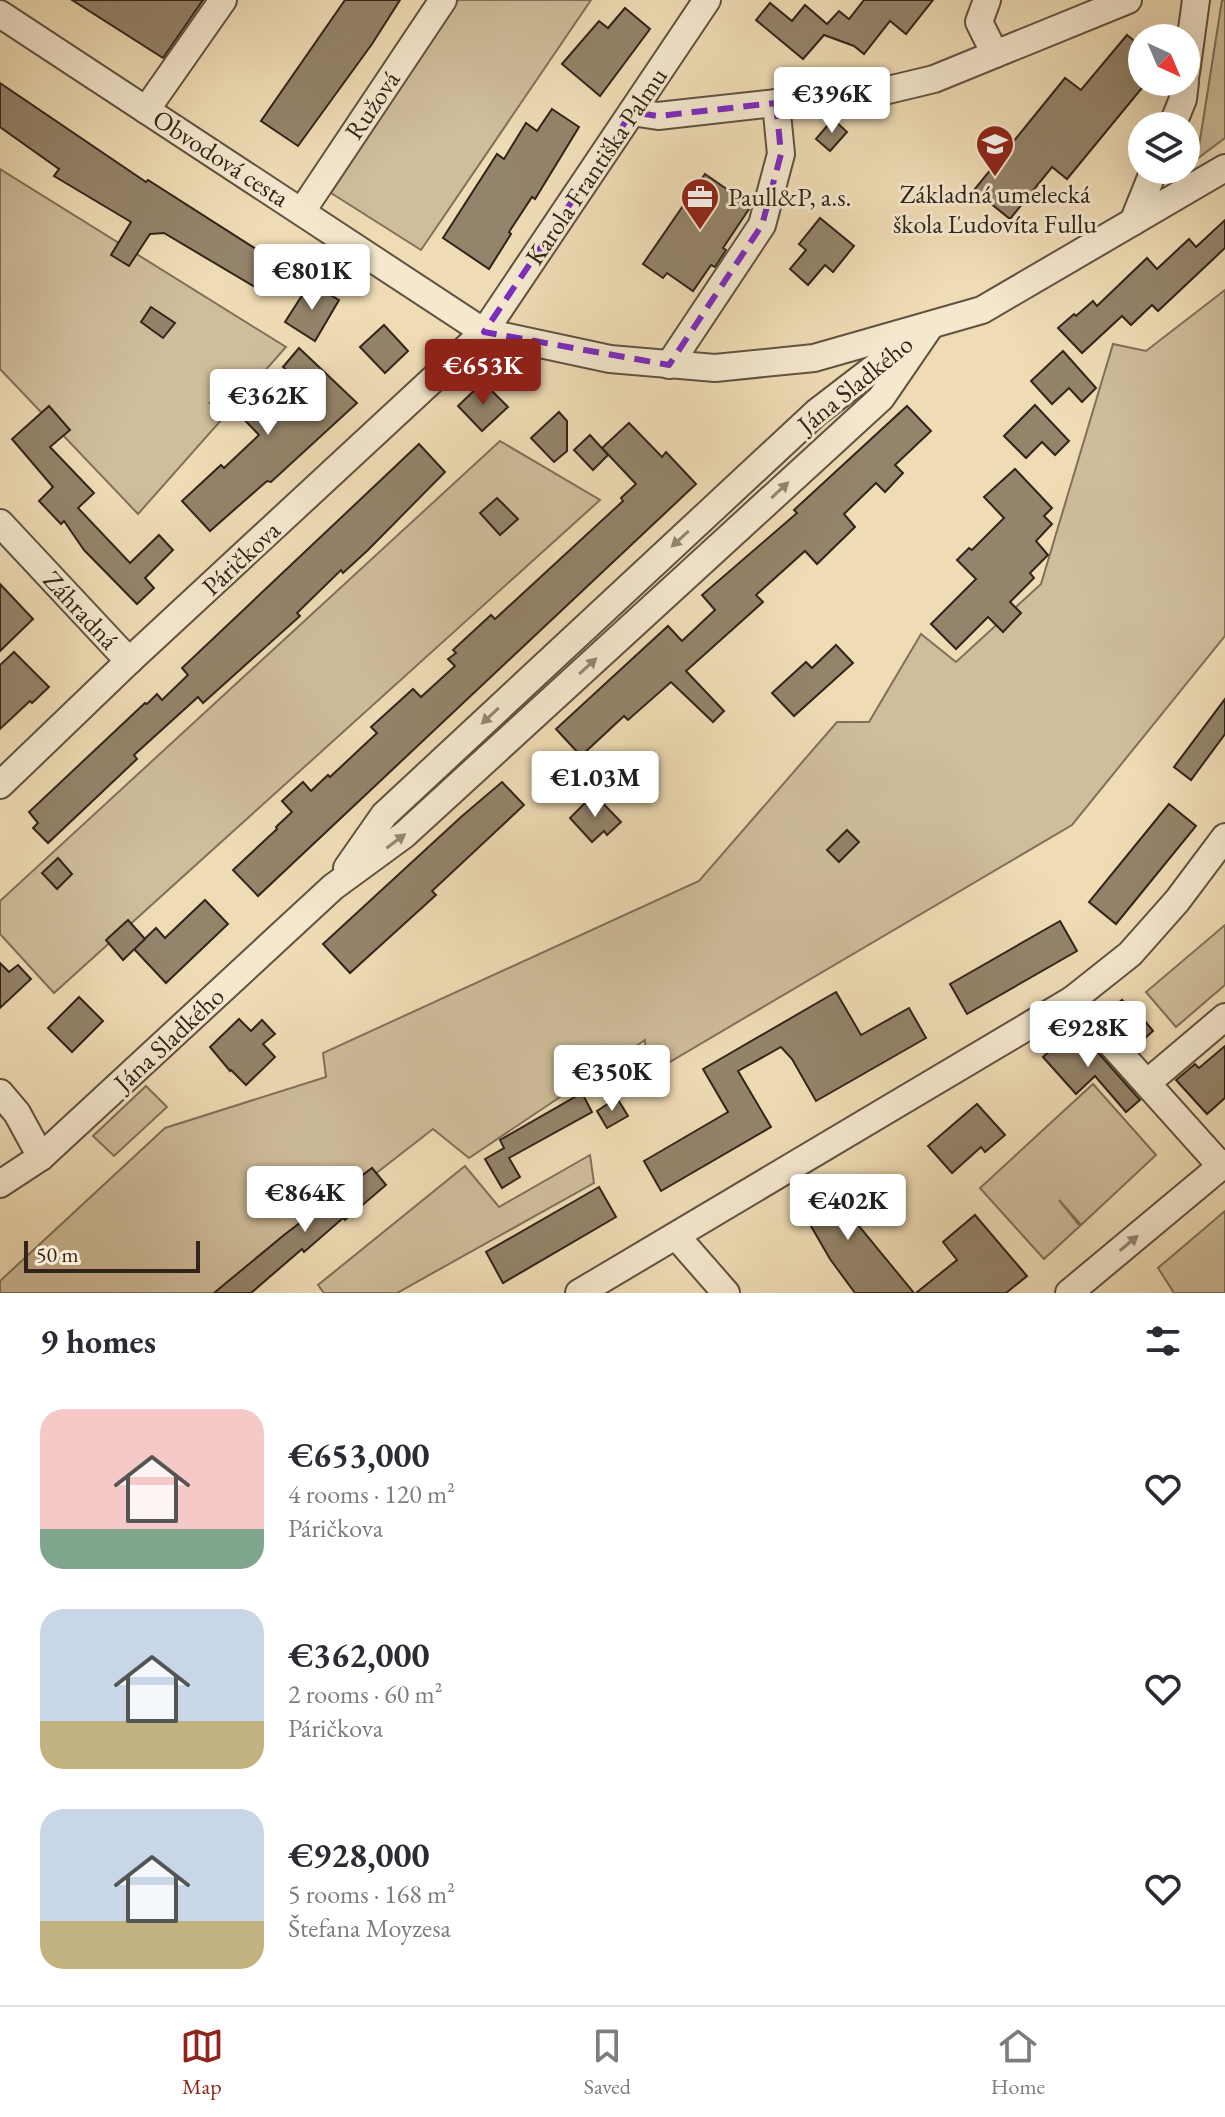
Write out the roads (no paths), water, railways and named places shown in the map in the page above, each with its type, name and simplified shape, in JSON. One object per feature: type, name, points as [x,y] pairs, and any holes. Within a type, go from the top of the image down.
[{"type":"street","points":[[146,110],[223,0]]},
{"type":"street","name":"Ružová","points":[[302,211],[443,0]]},
{"type":"street","name":"Karola Františka Palmu","points":[[484,332],[707,0]]},
{"type":"street","points":[[987,0],[979,22],[995,54]]},
{"type":"street","points":[[632,112],[658,116],[884,91],[934,79],[1128,0]]},
{"type":"street","points":[[1193,24],[1196,0]]},
{"type":"street","name":"Obvodová cesta","points":[[0,14],[484,332],[610,359],[715,368],[814,358],[982,310],[1225,168]]},
{"type":"street","points":[[669,365],[762,225],[781,154],[776,103]]},
{"type":"street","points":[[1133,222],[1148,184]]},
{"type":"street","name":"Jána Sladkého","points":[[0,1184],[41,1157],[333,887],[384,815],[817,412],[931,325]]},
{"type":"street","name":"Páričkova","points":[[0,785],[484,332]]},
{"type":"street","name":"Záhradná","points":[[0,523],[129,661]]},
{"type":"street","points":[[579,1293],[1072,1000],[1130,954],[1177,901],[1225,837]]},
{"type":"street","points":[[1069,1293],[1223,1164],[1072,1000]]},
{"type":"street","points":[[1147,1083],[1225,1017]]},
{"type":"street","points":[[0,1093],[17,1113],[41,1157]]},
{"type":"street","points":[[677,1237],[726,1293]]},
{"type":"place","name":"Základná umelecká škola Ľudovíta Fullu","points":[[995,178]]},
{"type":"place","name":"Paull&P, a.s.","points":[[700,231]]}]
